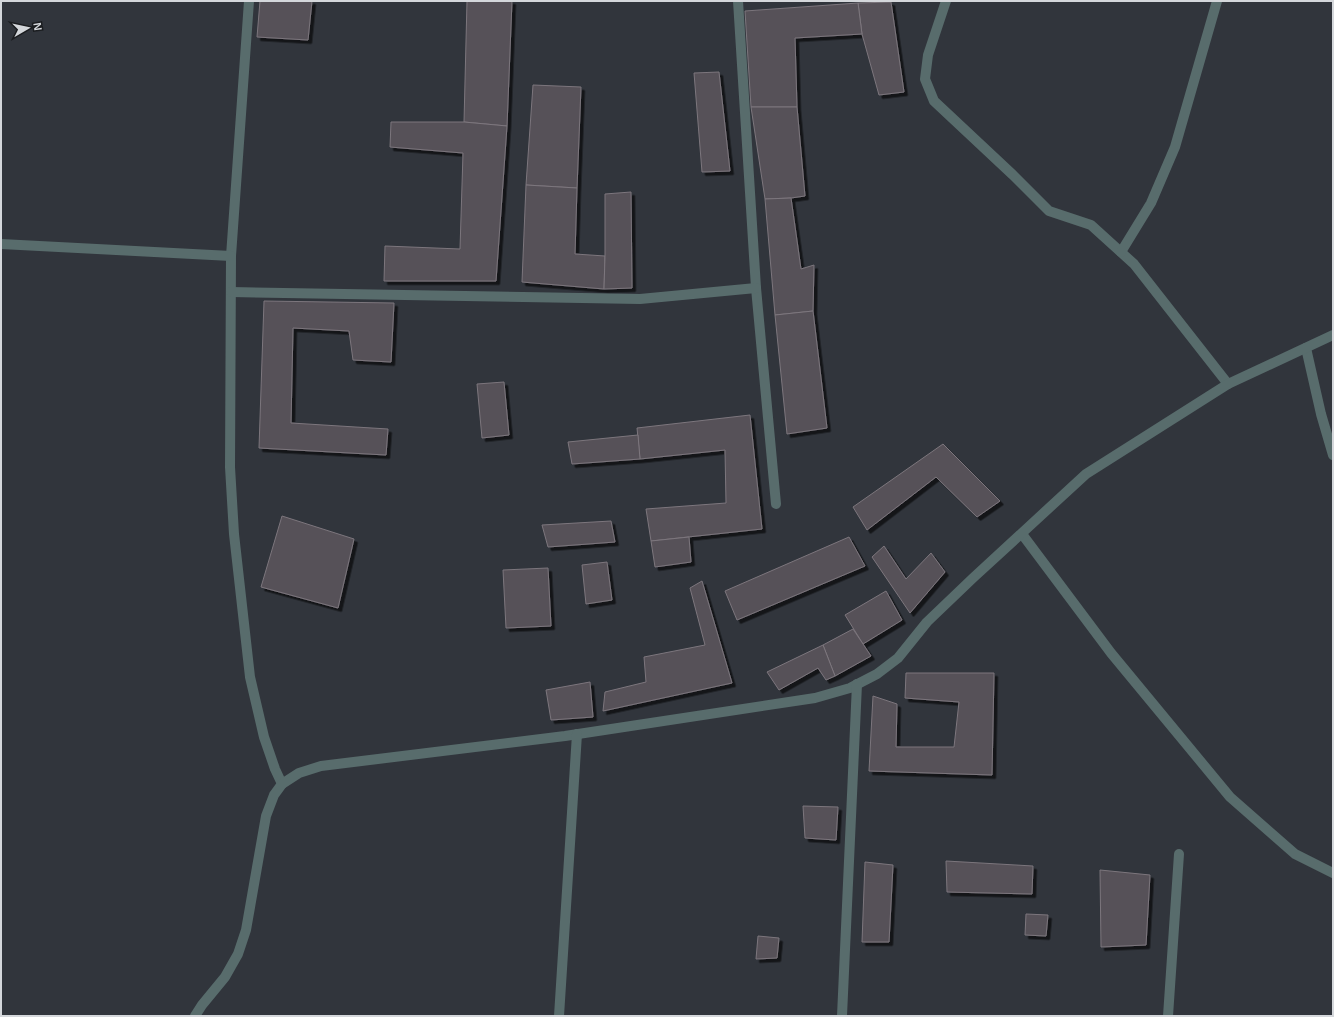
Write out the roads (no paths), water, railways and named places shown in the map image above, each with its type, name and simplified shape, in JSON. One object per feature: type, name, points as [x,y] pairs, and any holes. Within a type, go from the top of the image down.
[{"type":"street","points":[[249,1],[231,256],[230,467],[234,534],[250,676],[264,737],[282,784]]},
{"type":"street","points":[[738,1],[756,288],[776,504]]},
{"type":"street","points":[[946,1],[928,55],[925,79],[934,101],[1049,211],[1092,225],[1134,264],[1228,384]]},
{"type":"street","points":[[1121,252],[1151,203],[1175,147],[1217,1]]},
{"type":"street","points":[[1,244],[231,256]]},
{"type":"street","points":[[231,292],[640,299],[756,288]]},
{"type":"street","points":[[195,1016],[225,977],[238,954],[246,930],[266,816],[274,796],[282,784],[298,773],[321,766],[577,734],[816,698],[850,688],[877,674],[898,658],[927,622],[1086,474],[1228,384],[1333,335]]},
{"type":"street","points":[[1306,348],[1333,455]]},
{"type":"street","points":[[1022,534],[1111,653],[1230,797],[1295,854],[1333,872]]},
{"type":"street","points":[[842,1016],[857,684]]},
{"type":"street","points":[[559,1016],[577,734]]},
{"type":"street","points":[[1168,1016],[1179,854]]}]
